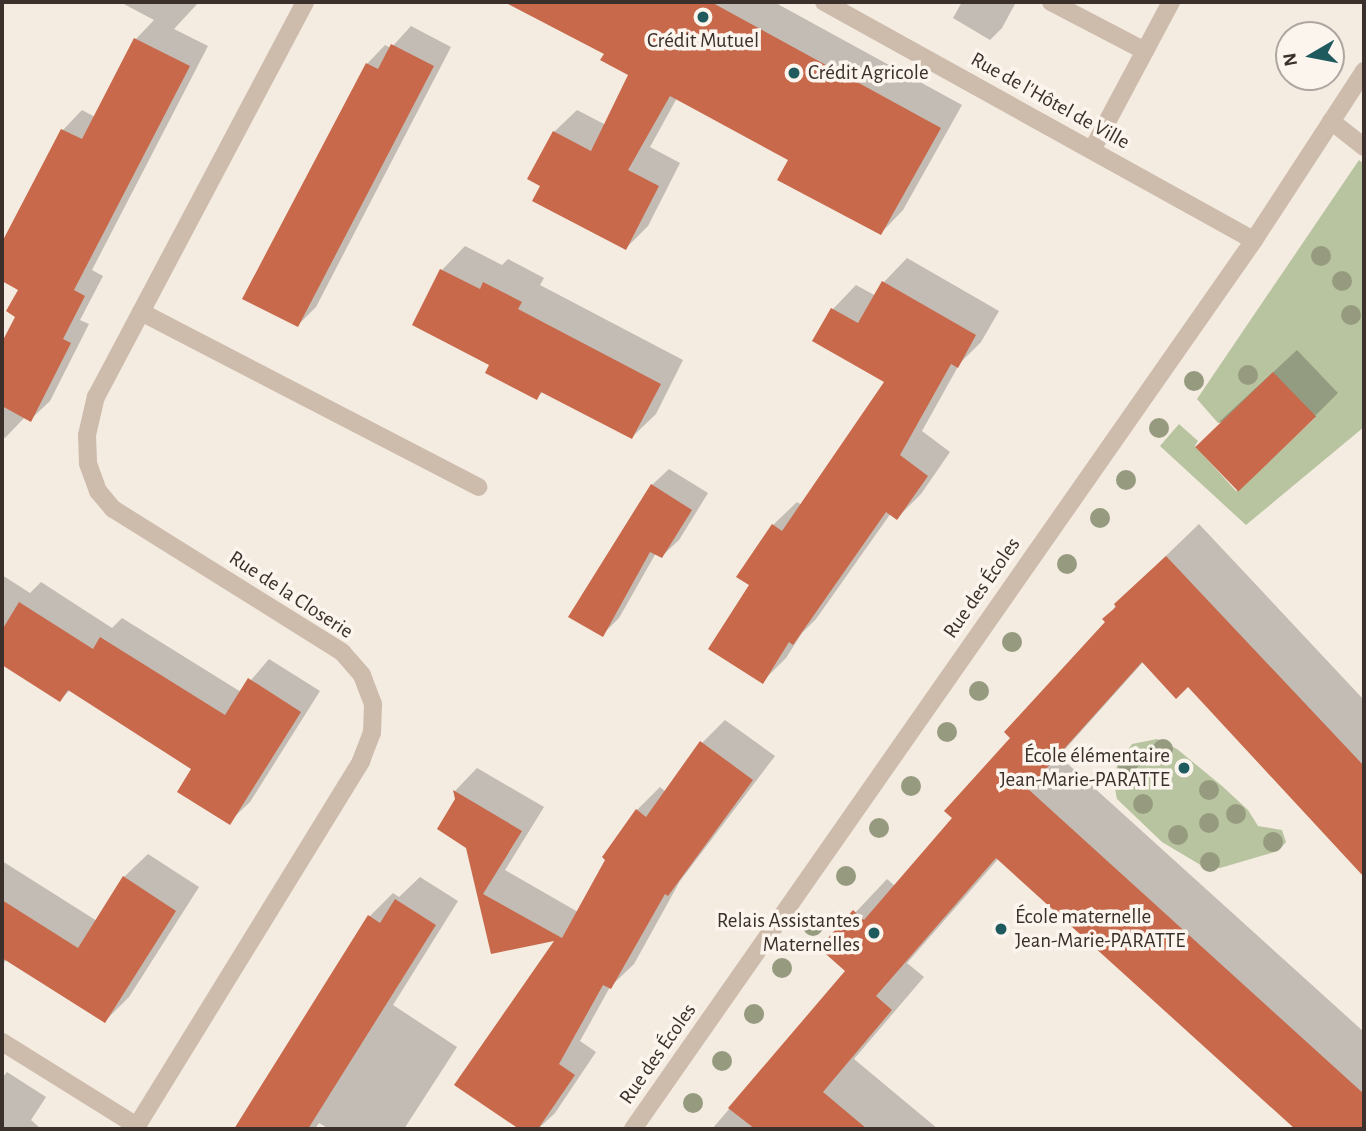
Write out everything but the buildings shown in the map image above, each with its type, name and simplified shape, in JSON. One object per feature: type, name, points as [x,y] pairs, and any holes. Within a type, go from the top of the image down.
[{"type":"street","name":"Rue de la Closerie","points":[[2,1042],[136,1128],[362,761],[372,733],[373,704],[362,675],[342,652],[113,509],[98,491],[88,463],[87,435],[96,397],[305,2]]},
{"type":"street","name":"Rue de l'Hôtel de Ville","points":[[824,2],[1254,240]]},
{"type":"street","points":[[1051,2],[1145,51]]},
{"type":"street","points":[[1092,150],[1171,2]]},
{"type":"street","name":"Rue des Écoles","points":[[633,1129],[1254,240],[1364,71]]},
{"type":"street","points":[[1331,121],[1364,147]]},
{"type":"street","points":[[141,312],[478,486]]},
{"type":"green space","points":[[1359,160],[1364,164],[1364,427],[1246,525],[1160,446],[1179,424],[1198,441],[1195,446],[1236,491],[1315,418],[1218,423],[1197,399]]},
{"type":"green space","points":[[1157,739],[1177,749],[1222,786],[1248,810],[1258,826],[1282,830],[1286,842],[1278,851],[1220,868],[1204,867],[1162,842],[1117,799],[1114,784],[1117,765],[1132,744]]},
{"type":"place","name":"Crédit Mutuel","points":[[703,17]]},
{"type":"place","name":"Crédit Agricole","points":[[794,73]]},
{"type":"place","name":"École élémentaire Jean-Marie-PARATTE","points":[[1184,768]]},
{"type":"place","name":"École maternelle Jean-Marie-PARATTE","points":[[1001,929]]},
{"type":"place","name":"Relais Assistantes Maternelles","points":[[874,933]]}]
